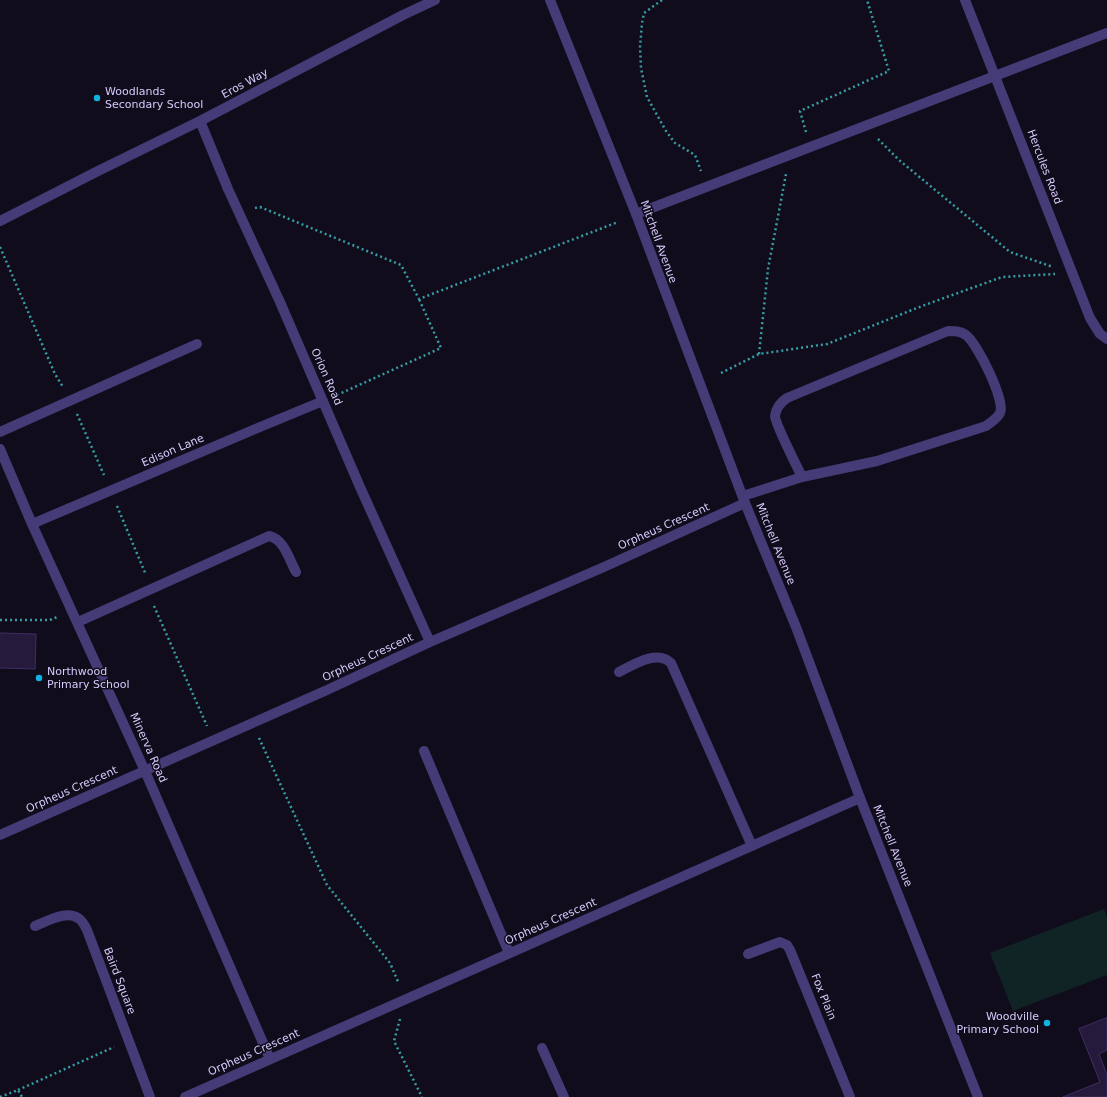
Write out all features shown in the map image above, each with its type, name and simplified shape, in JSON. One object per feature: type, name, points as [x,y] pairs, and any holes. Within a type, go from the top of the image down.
[{"type":"street","name":"Eros Way","points":[[0,221],[200,121],[403,15],[435,0]]},
{"type":"street","name":"Mitchell Avenue","points":[[550,0],[636,214],[744,499],[796,627],[860,798],[977,1097]]},
{"type":"street","name":"Hercules Road","points":[[965,0],[1090,318],[1100,334],[1107,339]]},
{"type":"street","points":[[636,214],[1107,33]]},
{"type":"street","name":"Orion Road","points":[[200,121],[239,213],[430,642]]},
{"type":"street","name":"Orpheus Crescent","points":[[0,835],[430,642],[604,567],[744,499],[802,477],[877,461],[986,426],[995,420],[1000,413],[1000,398],[989,372],[970,338],[961,332],[948,331],[787,398],[782,402],[776,411],[776,421],[802,477]]},
{"type":"street","points":[[0,432],[197,344]]},
{"type":"street","name":"Edison Lane","points":[[32,524],[324,401]]},
{"type":"street","name":"Minerva Road","points":[[0,449],[32,524],[145,771],[270,1059]]},
{"type":"street","points":[[78,622],[269,536],[280,541],[296,572]]},
{"type":"street","points":[[619,672],[655,657],[666,658],[671,663],[752,846]]},
{"type":"street","points":[[424,751],[509,953]]},
{"type":"street","name":"Orpheus Crescent","points":[[185,1097],[860,798]]},
{"type":"street","name":"Baird Square","points":[[35,926],[64,916],[72,916],[78,918],[87,930],[150,1097]]},
{"type":"street","name":"Fox Plain","points":[[748,954],[780,942],[790,950],[850,1097]]},
{"type":"street","points":[[542,1048],[564,1097]]},
{"type":"path","points":[[662,0],[644,13],[642,23],[640,47],[641,68],[647,97],[666,131],[675,143],[695,155],[707,188]]},
{"type":"path","points":[[759,354],[768,269],[790,156],[807,135],[800,112],[889,71],[867,0]]},
{"type":"path","points":[[866,126],[899,160],[1010,252],[1073,273]]},
{"type":"path","points":[[239,213],[260,207],[401,265],[419,299],[441,348],[324,401]]},
{"type":"path","points":[[419,299],[618,222]]},
{"type":"path","points":[[721,373],[759,354],[827,344],[922,306],[1002,277],[1073,273]]},
{"type":"path","points":[[0,620],[50,620],[72,610]]},
{"type":"path","points":[[252,723],[327,885],[390,963],[406,999],[394,1041],[422,1097]]},
{"type":"path","points":[[0,1097],[129,1040]]},
{"type":"path","points":[[18,1090],[22,1097]]},
{"type":"green space","points":[[1104,909],[1107,917],[1107,975],[1013,1011],[990,953]]},
{"type":"building","points":[[0,633],[36,634],[35,669],[0,668]]},
{"type":"building","points":[[1107,1018],[1107,1050],[1099,1054],[1107,1075],[1107,1097],[1063,1097],[1100,1082],[1079,1029]]},
{"type":"place","name":"Woodlands Secondary School","points":[[97,98]]},
{"type":"place","name":"Northwood Primary School","points":[[39,678]]},
{"type":"place","name":"Woodville Primary School","points":[[1047,1023]]}]
